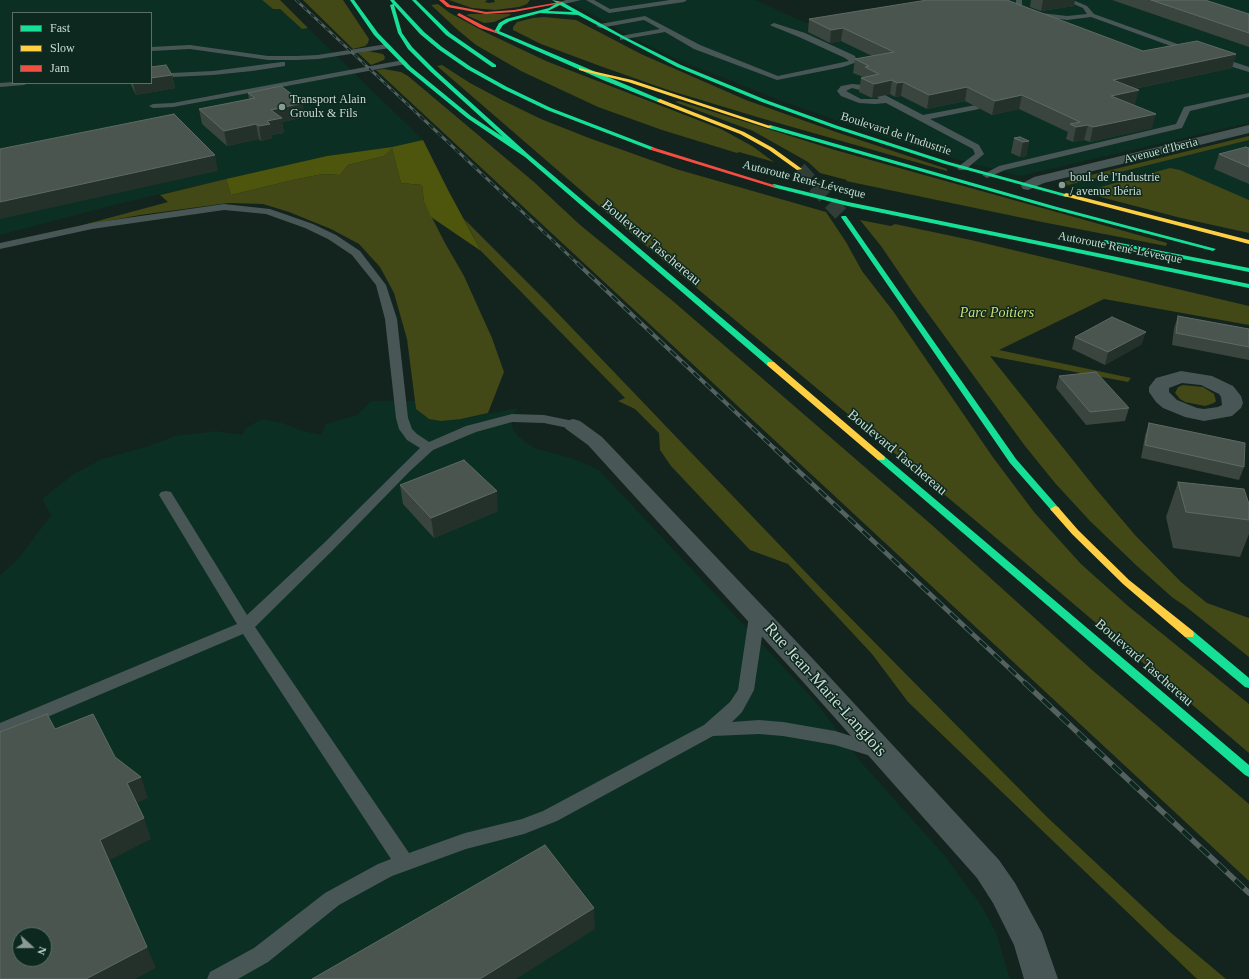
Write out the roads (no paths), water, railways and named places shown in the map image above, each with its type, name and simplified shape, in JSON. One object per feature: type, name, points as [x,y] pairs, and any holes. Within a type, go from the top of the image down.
[{"type":"main road","points":[[352,0],[376,34],[403,62],[469,117],[527,156]]},
{"type":"main road","points":[[391,0],[400,33],[410,48],[433,71],[527,156]]},
{"type":"main road","name":"Autoroute René-Lévesque","points":[[391,0],[422,33],[440,48],[469,68],[505,88],[549,109],[609,134],[661,152],[764,183],[848,204],[1168,271],[1249,286]]},
{"type":"main road","points":[[414,0],[429,17],[448,34],[480,57],[502,70]]},
{"type":"main road","points":[[441,0],[450,6],[472,12],[496,13],[557,2]]},
{"type":"main road","points":[[496,32],[501,24],[508,20],[550,9],[557,2]]},
{"type":"main road","name":"Boulevard de l'Industrie","points":[[557,2],[600,26],[679,66],[764,101],[866,137],[987,175],[1249,242]]},
{"type":"main road","points":[[450,6],[453,11],[466,18],[581,69],[742,133],[778,153],[799,169]]},
{"type":"main road","points":[[539,12],[580,14]]},
{"type":"main road","points":[[581,69],[630,81],[740,118],[937,175],[1055,208],[1221,251]]},
{"type":"main road","name":"Boulevard Taschereau","points":[[527,156],[1249,772]]},
{"type":"main road","name":"Autoroute René-Lévesque","points":[[791,176],[804,179]]},
{"type":"main road","points":[[844,217],[1013,461],[1043,496],[1075,532],[1126,582],[1249,684]]},
{"type":"main road","name":"Autoroute René-Lévesque","points":[[1093,240],[1249,270]]},
{"type":"main road","points":[[1168,271],[1249,291]]},
{"type":"street","name":"Avenue d'Iberia","points":[[1028,186],[1044,179],[1249,130]]},
{"type":"street","name":"Rue Jean-Marie-Langlois","points":[[573,425],[596,441],[988,869],[1004,893],[1030,943],[1041,979]]},
{"type":"lane","points":[[557,2],[578,0]]},
{"type":"lane","points":[[589,0],[609,12],[684,0]]},
{"type":"lane","points":[[1019,0],[1018,7],[1040,16],[1067,18],[1092,15],[1249,70]]},
{"type":"lane","points":[[1067,0],[1085,7],[1092,15]]},
{"type":"lane","points":[[600,26],[645,18],[697,47],[777,78],[853,62],[852,58],[802,34],[788,31],[774,24]]},
{"type":"lane","points":[[788,31],[802,28]]},
{"type":"lane","points":[[623,38],[666,30]]},
{"type":"lane","points":[[152,76],[231,71],[387,46]]},
{"type":"lane","points":[[152,49],[190,47],[253,56],[282,58],[318,57]]},
{"type":"lane","points":[[231,71],[237,65],[253,56]]},
{"type":"lane","points":[[160,113],[153,106],[174,105],[403,62]]},
{"type":"lane","points":[[0,85],[12,84]]},
{"type":"lane","points":[[867,90],[852,86],[844,88],[841,91],[856,100],[863,102],[883,98],[976,147],[980,154],[962,168]]},
{"type":"lane","points":[[987,175],[1002,168],[1179,126],[1187,109],[1249,95]]},
{"type":"lane","points":[[923,118],[976,107]]},
{"type":"lane","points":[[0,246],[92,226],[224,207],[267,211],[309,226],[332,237],[356,253],[381,285],[390,319],[402,418],[406,429],[412,436],[428,448]]},
{"type":"lane","points":[[0,730],[246,626],[328,547],[405,468],[428,448],[471,428],[512,418],[544,419],[573,425]]},
{"type":"lane","points":[[166,496],[246,626],[404,862]]},
{"type":"lane","points":[[218,979],[261,955],[342,893],[385,870],[465,841],[524,826],[550,816],[710,730],[728,716],[742,698],[747,683],[757,616]]},
{"type":"lane","points":[[710,730],[759,727],[790,730],[835,738],[884,754]]},
{"type":"tunnel","points":[[799,169],[844,217]]},
{"type":"railway","points":[[296,0],[421,117]]},
{"type":"railway","points":[[420,116],[578,264]]},
{"type":"railway","points":[[577,263],[776,450]]},
{"type":"railway","points":[[775,449],[1026,684]]},
{"type":"railway","points":[[1025,683],[1249,893]]},
{"type":"place","name":"Transport Alain Groulx & Fils","points":[[282,107]]},
{"type":"place","name":"boul. de l'Industrie / avenue Ibéria","points":[[1062,185]]},
{"type":"park label","name":"Parc Poitiers","points":[[997,313]]}]
